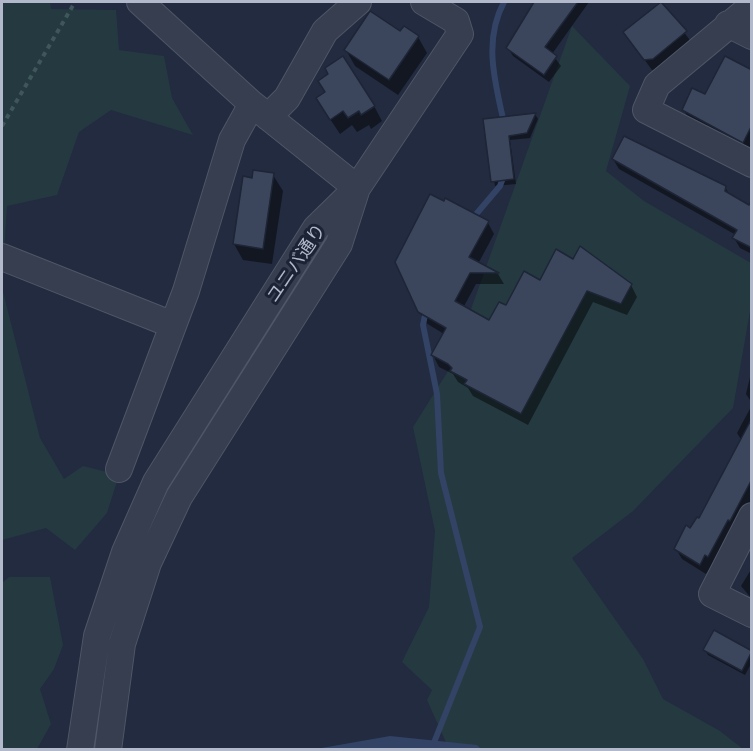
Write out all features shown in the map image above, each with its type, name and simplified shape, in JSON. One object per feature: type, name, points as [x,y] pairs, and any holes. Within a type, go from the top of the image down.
[{"type":"street","points":[[140,2],[260,111],[357,188],[460,34],[456,21],[424,2]]},
{"type":"street","points":[[119,469],[173,326],[232,140],[260,111],[287,98],[325,31],[358,2]]},
{"type":"street","points":[[752,6],[657,85],[646,110],[752,164]]},
{"type":"street","points":[[728,24],[752,36]]},
{"type":"street","name":"ユニバ通り","points":[[78,746],[97,636],[125,552],[156,482],[316,228],[357,188]]},
{"type":"street","name":"ユニバ通り","points":[[108,747],[123,644],[148,563],[179,497],[339,244],[357,188]]},
{"type":"street","points":[[2,257],[173,326]]},
{"type":"street","points":[[752,516],[712,594],[752,614]]},
{"type":"street","points":[[78,746],[108,747]]},
{"type":"path","points":[[2,126],[75,2]]},
{"type":"green space","points":[[2,2],[50,2],[51,9],[116,10],[119,50],[164,56],[172,98],[193,135],[111,110],[79,132],[57,195],[7,206],[2,281]]},
{"type":"green space","points":[[572,26],[630,86],[606,171],[644,201],[751,263],[752,300],[733,408],[633,511],[572,558],[643,659],[663,699],[720,731],[743,749],[449,749],[427,700],[432,690],[402,662],[429,607],[435,531],[413,427],[450,368]]},
{"type":"green space","points":[[2,288],[40,438],[64,479],[83,466],[119,475],[107,513],[75,550],[46,528],[2,540]]},
{"type":"green space","points":[[9,577],[50,577],[63,645],[54,669],[40,689],[51,724],[37,749],[2,749],[2,583]]},
{"type":"water","points":[[390,736],[477,745],[481,749],[316,749]]},
{"type":"building","points":[[534,2],[578,2],[545,47],[557,56],[544,75],[506,48]]},
{"type":"building","points":[[661,2],[687,31],[653,59],[644,60],[623,32]]},
{"type":"building","points":[[370,11],[400,31],[404,26],[419,36],[389,80],[344,50]]},
{"type":"building","points":[[343,56],[375,106],[361,115],[359,111],[348,118],[343,111],[330,120],[316,98],[325,92],[318,81],[328,74],[325,68]]},
{"type":"building","points":[[725,56],[752,70],[752,125],[743,143],[682,110],[692,88],[705,94]]},
{"type":"building","points":[[536,113],[527,133],[509,136],[514,179],[491,182],[483,119]]},
{"type":"building","points":[[624,136],[726,186],[725,191],[749,205],[752,200],[752,248],[732,238],[737,230],[612,159]]},
{"type":"building","points":[[253,170],[274,173],[263,249],[233,244],[243,176],[252,178]]},
{"type":"building","points":[[430,194],[444,201],[445,198],[489,221],[469,257],[499,273],[470,273],[455,301],[489,320],[499,302],[506,305],[524,271],[540,280],[556,249],[573,259],[580,246],[632,284],[621,304],[587,291],[521,414],[464,384],[467,380],[450,371],[452,368],[448,364],[431,355],[446,328],[418,312],[395,262]]},
{"type":"building","points":[[752,418],[752,479],[730,521],[728,520],[708,557],[705,555],[700,565],[674,549],[686,525],[690,528],[697,517],[699,518]]},
{"type":"building","points":[[714,630],[752,651],[742,671],[703,650]]},
{"type":"waterway","points":[[504,2],[494,32],[492,47],[504,123]]},
{"type":"waterway","points":[[472,219],[500,186],[504,175]]},
{"type":"waterway","points":[[426,310],[423,325],[437,394],[441,473],[480,627],[431,750]]}]
